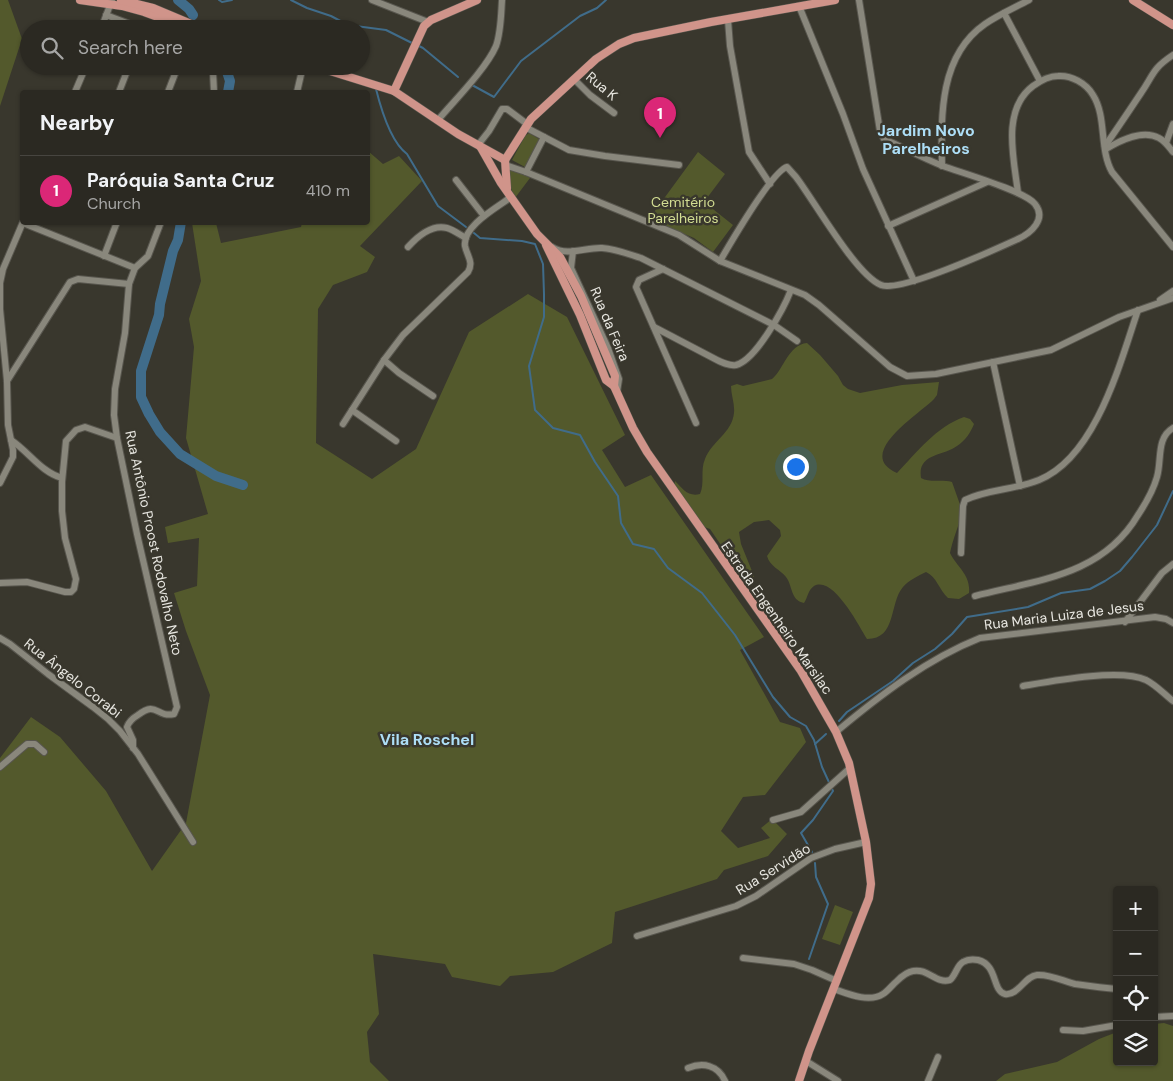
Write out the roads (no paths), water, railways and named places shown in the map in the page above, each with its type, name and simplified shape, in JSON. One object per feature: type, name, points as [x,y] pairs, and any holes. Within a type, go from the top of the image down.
[{"type":"main road","points":[[80,0],[111,2],[168,20]]},
{"type":"main road","points":[[121,0],[153,8],[183,20]]},
{"type":"main road","points":[[394,91],[415,43],[428,22],[477,0]]},
{"type":"main road","points":[[343,75],[394,91],[505,163],[526,125],[596,59],[619,44],[634,38],[728,20],[798,3],[835,0]]},
{"type":"main road","points":[[1133,0],[1173,26]]},
{"type":"main road","name":"Estrada Engenheiro Marsilac","points":[[480,148],[501,183],[545,243],[580,315],[606,380],[616,389]]},
{"type":"main road","name":"Estrada Engenheiro Marsilac","points":[[505,163],[510,193]]},
{"type":"main road","name":"Estrada Engenheiro Marsilac","points":[[545,243],[562,255],[570,270],[615,376],[616,389],[633,428],[647,452],[801,670],[836,732],[850,768],[866,842],[871,884],[869,898],[799,1081]]},
{"type":"main road","points":[[562,255],[556,268],[563,273],[570,270]]},
{"type":"street","points":[[372,0],[428,22]]},
{"type":"street","points":[[438,120],[473,80],[496,45],[502,0]]},
{"type":"street","points":[[942,166],[941,119],[951,66],[959,52],[985,23],[1029,0]]},
{"type":"street","points":[[720,261],[757,201],[780,172],[787,167],[843,245],[869,277],[884,286],[914,282],[999,248],[1030,233],[1038,222],[1036,206],[1031,200],[1018,193],[942,166],[884,139],[860,1]]},
{"type":"street","points":[[104,20],[111,2]]},
{"type":"street","points":[[798,3],[860,160],[914,282]]},
{"type":"street","points":[[1004,13],[1040,81]]},
{"type":"street","points":[[106,15],[120,20]]},
{"type":"street","points":[[728,20],[730,46],[749,152],[770,184]]},
{"type":"street","points":[[1105,148],[1143,90],[1153,71],[1173,55]]},
{"type":"street","points":[[76,90],[82,75]]},
{"type":"street","points":[[120,90],[126,75]]},
{"type":"street","points":[[169,90],[175,75]]},
{"type":"street","points":[[213,75],[214,90]]},
{"type":"street","points":[[297,90],[301,75]]},
{"type":"street","points":[[1018,193],[1013,151],[1013,125],[1019,103],[1027,90],[1040,81],[1058,76],[1069,77],[1087,87],[1094,95],[1098,107],[1107,163],[1112,172],[1173,247]]},
{"type":"street","name":"Rua K","points":[[574,79],[590,95],[614,113]]},
{"type":"street","points":[[480,148],[502,108],[507,109],[544,137],[570,150],[680,165]]},
{"type":"street","points":[[1166,143],[1173,124]]},
{"type":"street","points":[[1105,148],[1145,135],[1158,137],[1173,152]]},
{"type":"street","points":[[526,172],[544,137]]},
{"type":"street","points":[[505,163],[679,235],[720,261],[805,295],[819,305],[877,357],[899,373],[907,376],[919,376],[1051,350],[1106,322],[1173,298]]},
{"type":"street","points":[[456,180],[484,216]]},
{"type":"street","points":[[888,226],[987,182]]},
{"type":"street","points":[[343,424],[384,360],[410,328],[470,269],[471,262],[465,246],[470,230],[510,193]]},
{"type":"street","points":[[0,483],[13,457],[8,425],[0,283],[3,269],[22,225]]},
{"type":"street","points":[[28,225],[135,268]]},
{"type":"street","points":[[104,256],[116,225]]},
{"type":"street","name":"Rua Antônio Proost Rodovalho Neto","points":[[133,748],[133,740],[127,727],[134,718],[149,708],[172,715],[177,707],[137,534],[114,415],[115,389],[125,333],[129,284],[135,268],[148,256],[160,225]]},
{"type":"street","points":[[408,247],[425,232],[437,228],[447,228],[466,238]]},
{"type":"street","points":[[562,255],[572,251],[594,248],[620,251],[641,258],[774,325],[797,341]]},
{"type":"street","points":[[570,270],[572,251]]},
{"type":"street","points":[[0,256],[8,258]]},
{"type":"street","points":[[663,269],[643,277],[636,283],[637,291],[696,423]]},
{"type":"street","points":[[7,381],[70,282],[78,279],[129,284]]},
{"type":"street","points":[[654,327],[717,360],[732,365],[742,362],[749,356],[774,325],[791,290]]},
{"type":"street","points":[[1155,304],[1173,291]]},
{"type":"street","points":[[961,553],[963,506],[965,500],[979,494],[1020,486],[1049,475],[1067,459],[1089,434],[1110,390],[1138,310]]},
{"type":"street","points":[[384,360],[399,373],[433,396]]},
{"type":"street","points":[[993,362],[1020,486]]},
{"type":"street","points":[[352,410],[396,441]]},
{"type":"street","points":[[0,583],[27,582],[65,592],[71,592],[74,589],[76,579],[63,523],[62,478],[66,441],[76,430],[81,428],[89,428],[117,438]]},
{"type":"street","points":[[975,596],[1053,578],[1092,560],[1110,549],[1129,529],[1150,496],[1159,469],[1160,450],[1164,437],[1173,428]]},
{"type":"street","points":[[11,440],[26,451],[45,470],[62,478]]},
{"type":"street","points":[[1125,622],[1162,573],[1172,563]]},
{"type":"street","name":"Rua Maria Luiza de Jesus","points":[[836,732],[871,704],[927,665],[962,645],[980,638],[1155,617],[1166,619],[1173,623]]},
{"type":"street","name":"Rua Ângelo Corabi","points":[[0,638],[108,719],[133,748],[192,842]]},
{"type":"street","points":[[1023,686],[1114,675],[1131,675],[1156,686],[1173,701]]},
{"type":"street","points":[[0,767],[27,744],[34,744],[44,752]]},
{"type":"street","points":[[773,820],[801,812],[850,768]]},
{"type":"street","name":"Rua Servidão","points":[[637,936],[736,906],[756,896],[811,858],[835,849],[866,842]]},
{"type":"street","points":[[743,958],[794,964],[812,970],[860,997],[876,997],[885,993],[911,971],[923,972],[939,980],[950,980],[961,963],[969,959],[988,964],[999,988],[1002,993],[1006,994],[1014,992],[1027,979],[1038,975],[1074,984],[1113,989]]},
{"type":"street","points":[[1158,1017],[1173,1016]]},
{"type":"street","points":[[1063,1030],[1083,1031],[1113,1025]]},
{"type":"street","points":[[928,1081],[938,1057]]},
{"type":"street","points":[[806,1061],[838,1081]]},
{"type":"street","points":[[688,1068],[704,1064],[719,1072],[725,1081]]},
{"type":"waterway","points":[[178,0],[193,15]]},
{"type":"waterway","points":[[219,0],[222,2],[232,0]]},
{"type":"waterway","points":[[291,0],[339,20]]},
{"type":"waterway","points":[[472,85],[494,97],[521,61],[580,16],[597,8],[606,0]]},
{"type":"waterway","points":[[370,28],[386,30],[412,43]]},
{"type":"waterway","points":[[417,45],[458,77]]},
{"type":"waterway","points":[[228,75],[230,81],[228,90]]},
{"type":"waterway","points":[[376,89],[384,115],[396,142],[407,154],[438,206],[466,227]]},
{"type":"waterway","points":[[180,225],[160,304],[159,315],[141,371],[141,397],[160,432],[180,454],[216,476],[243,485]]},
{"type":"waterway","points":[[474,233],[480,238],[522,241],[535,244],[543,264],[544,317],[529,366],[535,410],[553,428],[580,435],[595,462],[618,496],[621,523],[633,544],[654,549],[668,568],[702,593],[735,635],[773,697],[790,717],[806,726],[814,740],[822,767],[833,791],[813,820],[801,833],[812,852]]},
{"type":"waterway","points":[[839,721],[847,712],[893,681],[913,663],[935,649],[967,617],[1028,607],[1061,593],[1090,589],[1120,571],[1157,525],[1173,491]]},
{"type":"waterway","points":[[815,744],[826,734]]},
{"type":"waterway","points":[[809,959],[828,904],[816,877],[815,863]]},
{"type":"place","name":"Paróquia Santa Cruz","points":[[660,138]]},
{"type":"district","name":"Jardim Novo Parelheiros","points":[[926,139]]},
{"type":"district","name":"Vila Roschel","points":[[427,739]]},
{"type":"park label","name":"Cemitério Parelheiros","points":[[683,210]]}]
